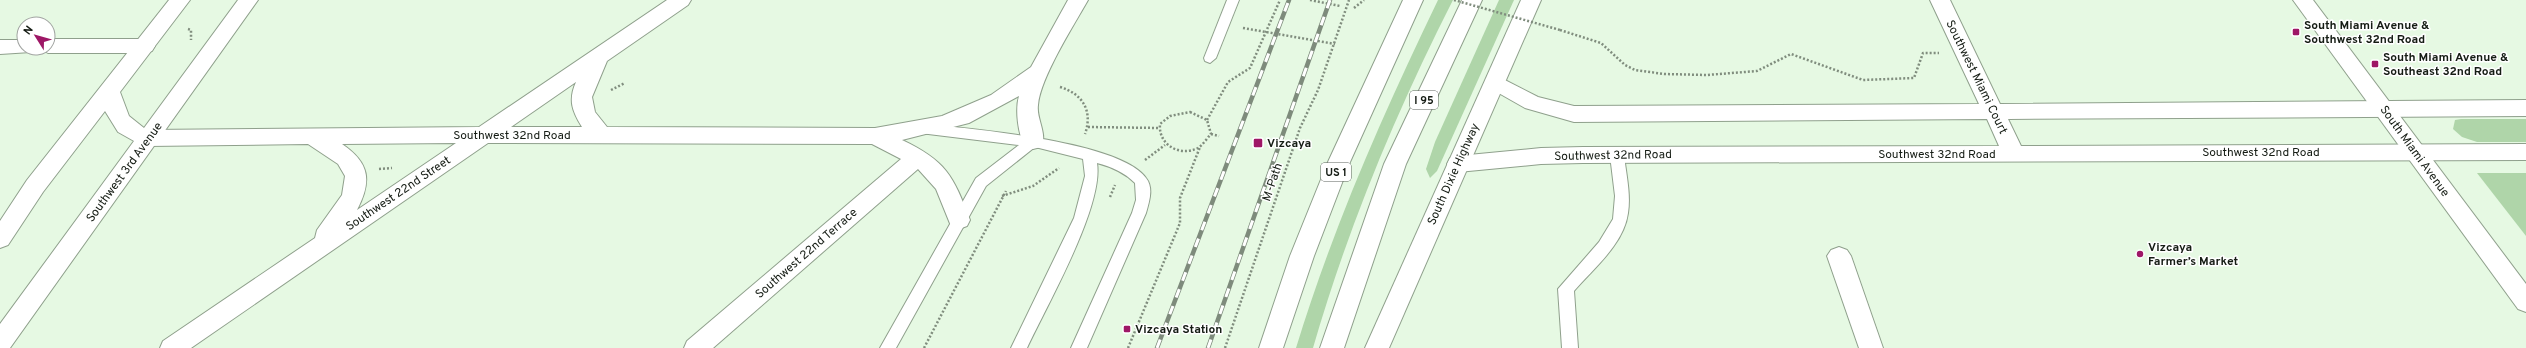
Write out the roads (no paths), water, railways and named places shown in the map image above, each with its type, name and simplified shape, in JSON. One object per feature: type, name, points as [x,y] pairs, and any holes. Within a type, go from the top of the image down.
[{"type":"main road","points":[[0,238],[35,186],[180,0]]},
{"type":"main road","name":"Southwest 3rd Avenue","points":[[0,343],[248,0]]},
{"type":"main road","name":"Southwest 22nd Street","points":[[172,347],[681,0]]},
{"type":"main road","points":[[1033,141],[1027,105],[1038,72],[1078,0]]},
{"type":"main road","name":"US 1","points":[[1271,348],[1302,256],[1340,162],[1412,0]]},
{"type":"main road","name":"I 95","points":[[1332,348],[1395,164],[1472,0]]},
{"type":"main road","name":"South Dixie Highway","points":[[1377,348],[1531,0]]},
{"type":"main road","name":"Southwest Miami Court","points":[[1940,0],[2014,154]]},
{"type":"main road","name":"South Miami Avenue","points":[[2303,0],[2526,302]]},
{"type":"main road","points":[[0,47],[16,46]]},
{"type":"main road","points":[[56,46],[145,46]]},
{"type":"main road","points":[[600,56],[580,95],[581,110],[587,120],[601,135]]},
{"type":"main road","name":"Southwest 32nd Road","points":[[148,138],[484,135],[875,136],[925,129],[954,122],[984,109],[1011,93],[1038,72]]},
{"type":"main road","points":[[1495,82],[1532,103],[1574,114],[2526,108]]},
{"type":"main road","points":[[110,91],[118,119],[130,132],[148,138]]},
{"type":"main road","name":"Southwest 32nd Road","points":[[875,136],[916,158],[938,175],[950,195],[959,220]]},
{"type":"main road","points":[[313,137],[353,167],[355,176],[355,190],[347,207],[315,250]]},
{"type":"main road","name":"Southwest 32nd Road","points":[[1458,164],[1541,156],[1617,155],[2526,152]]},
{"type":"main road","name":"Southwest 22nd Terrace","points":[[696,348],[916,158]]},
{"type":"main road","points":[[1839,256],[1871,348]]},
{"type":"lane","points":[[1210,58],[1233,0]]},
{"type":"lane","points":[[925,129],[1033,141],[1114,162],[1131,171],[1141,181],[1143,190],[1139,213],[1079,348]]},
{"type":"lane","points":[[888,348],[981,182],[1033,141]]},
{"type":"lane","points":[[1570,348],[1566,289],[1600,252],[1620,219],[1620,186],[1617,155]]},
{"type":"lane","points":[[1019,348],[1080,218],[1092,176],[1089,156]]},
{"type":"railway","points":[[1157,348],[1289,0]]},
{"type":"railway","points":[[1208,348],[1330,0]]},
{"type":"place","name":"South Miami Avenue & Southwest 32nd Road","points":[[2296,32]]},
{"type":"place","name":"South Miami Avenue & Southeast 32nd Road","points":[[2375,64]]},
{"type":"place","name":"Vizcaya","points":[[1258,143]]},
{"type":"place","name":"Vizcaya Farmer’s Market","points":[[2140,254]]},
{"type":"place","name":"Vizcaya Station","points":[[1127,329]]}]
